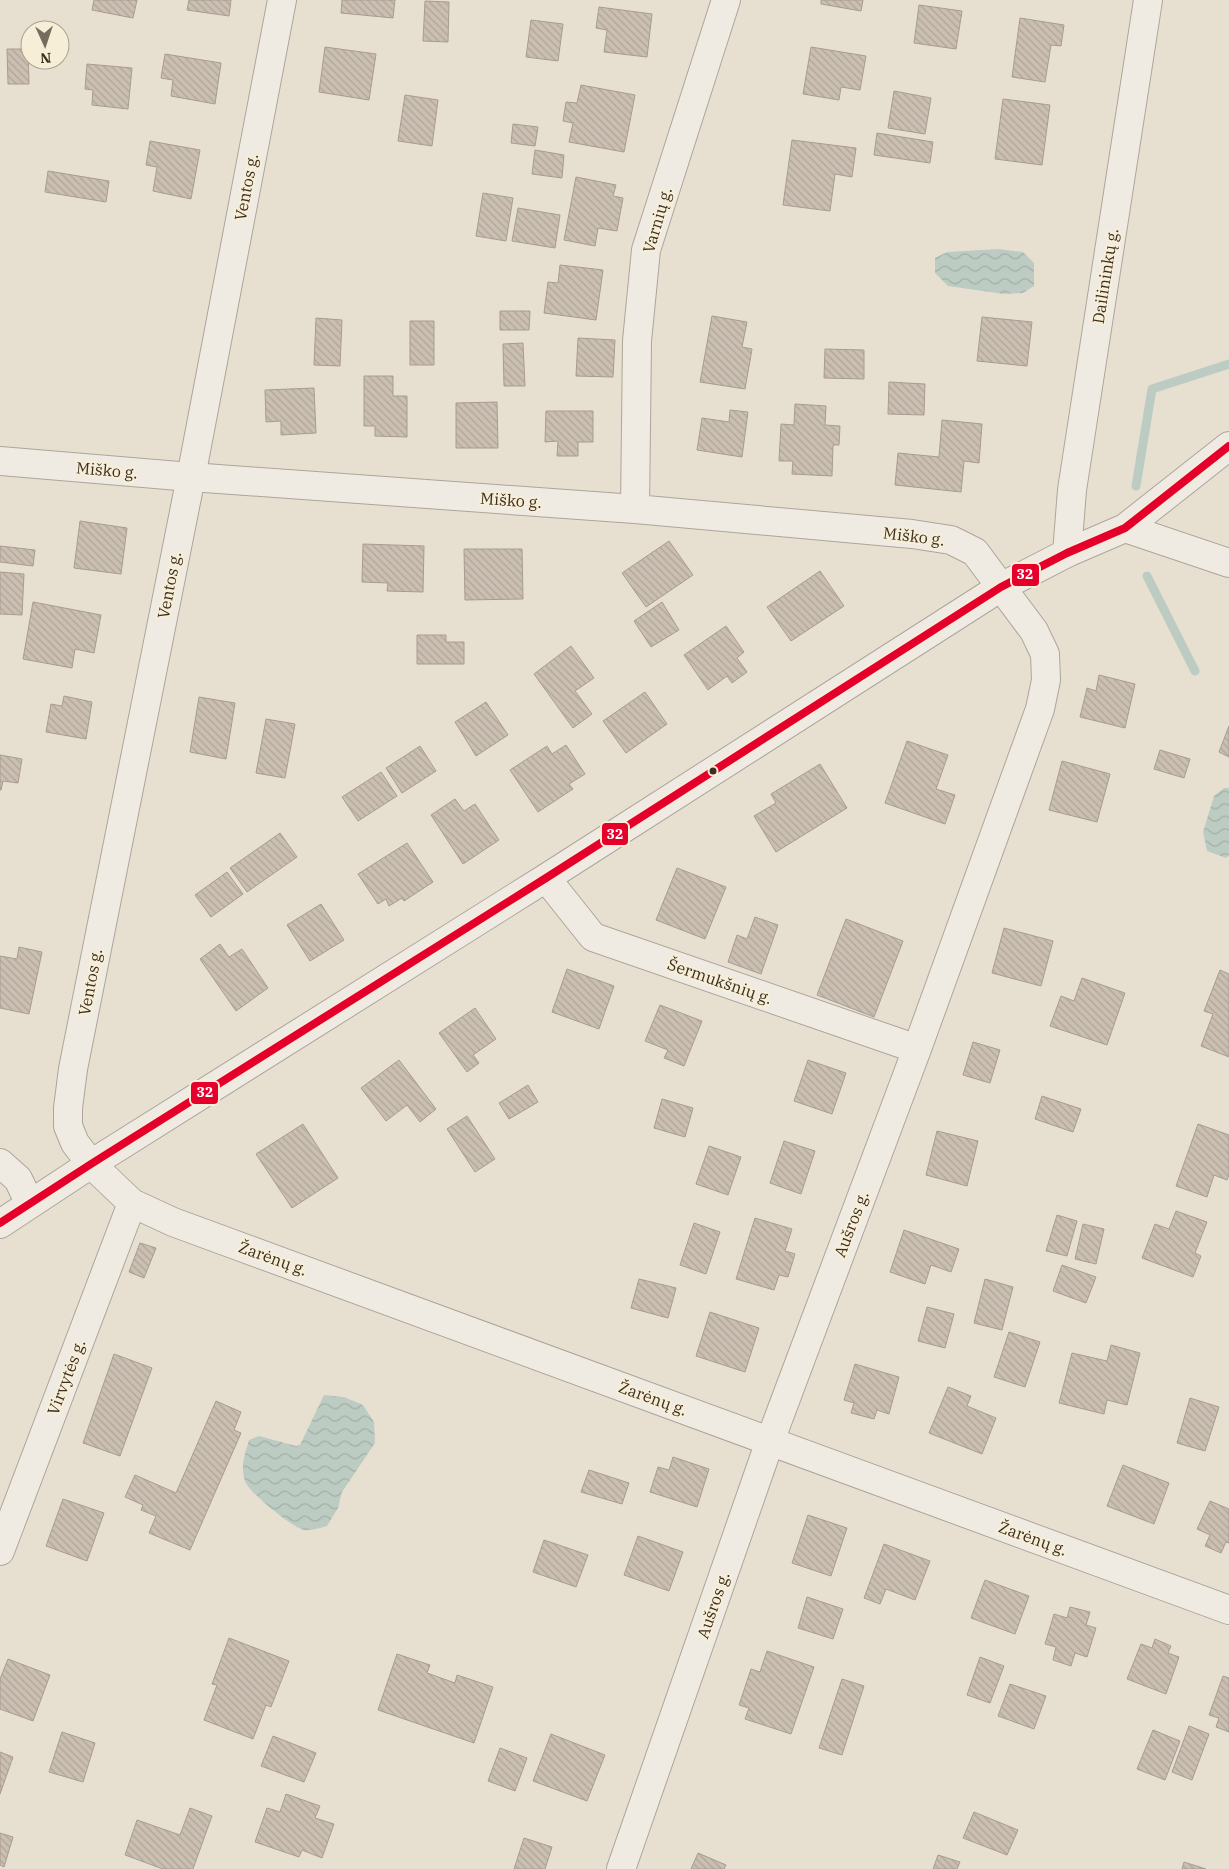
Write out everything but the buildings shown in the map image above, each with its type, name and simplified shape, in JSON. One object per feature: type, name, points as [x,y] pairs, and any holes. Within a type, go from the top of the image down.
[{"type":"street","name":"Ventos g.","points":[[91,1164],[75,1143],[68,1126],[68,1108],[73,1069],[191,478],[282,0]]},
{"type":"street","name":"Varnių g.","points":[[635,509],[637,341],[646,250],[726,0]]},
{"type":"street","name":"Dailininkų g.","points":[[1067,553],[1072,490],[1148,0]]},
{"type":"street","points":[[0,1224],[91,1164],[546,878],[1001,587],[1067,553],[1125,528],[1229,446]]},
{"type":"street","name":"Miško g.","points":[[0,461],[191,478],[635,509],[912,534],[950,540],[975,552],[1001,587]]},
{"type":"street","points":[[1125,528],[1229,562]]},
{"type":"street","name":"Aušros g.","points":[[621,1869],[770,1441],[917,1049],[1040,709],[1046,680],[1045,654],[1034,631],[1001,587]]},
{"type":"street","name":"Šermukšnių g.","points":[[546,878],[593,937],[917,1049]]},
{"type":"street","points":[[0,1163],[18,1179],[30,1204]]},
{"type":"street","name":"Žarėnų g.","points":[[91,1164],[132,1203],[191,1228],[1229,1610]]},
{"type":"street","name":"Virvytės g.","points":[[0,1551],[132,1203]]},
{"type":"water","points":[[998,249],[1023,252],[1034,263],[1034,286],[1023,293],[1004,294],[948,286],[935,273],[935,258],[947,252]]},
{"type":"water","points":[[1224,788],[1229,788],[1229,855],[1226,858],[1207,851],[1203,832],[1214,796]]},
{"type":"water","points":[[324,1395],[344,1397],[363,1405],[374,1422],[375,1443],[342,1492],[338,1508],[327,1526],[304,1530],[298,1528],[272,1509],[248,1486],[243,1470],[244,1460],[249,1440],[259,1436],[296,1446],[300,1445]]},
{"type":"waterway","points":[[1136,486],[1152,389],[1229,364]]},
{"type":"waterway","points":[[1147,576],[1195,671]]},
{"type":"transit line","name":"32","points":[[0,1223],[546,878],[1001,587],[1067,553],[1125,528],[1229,446]]}]
